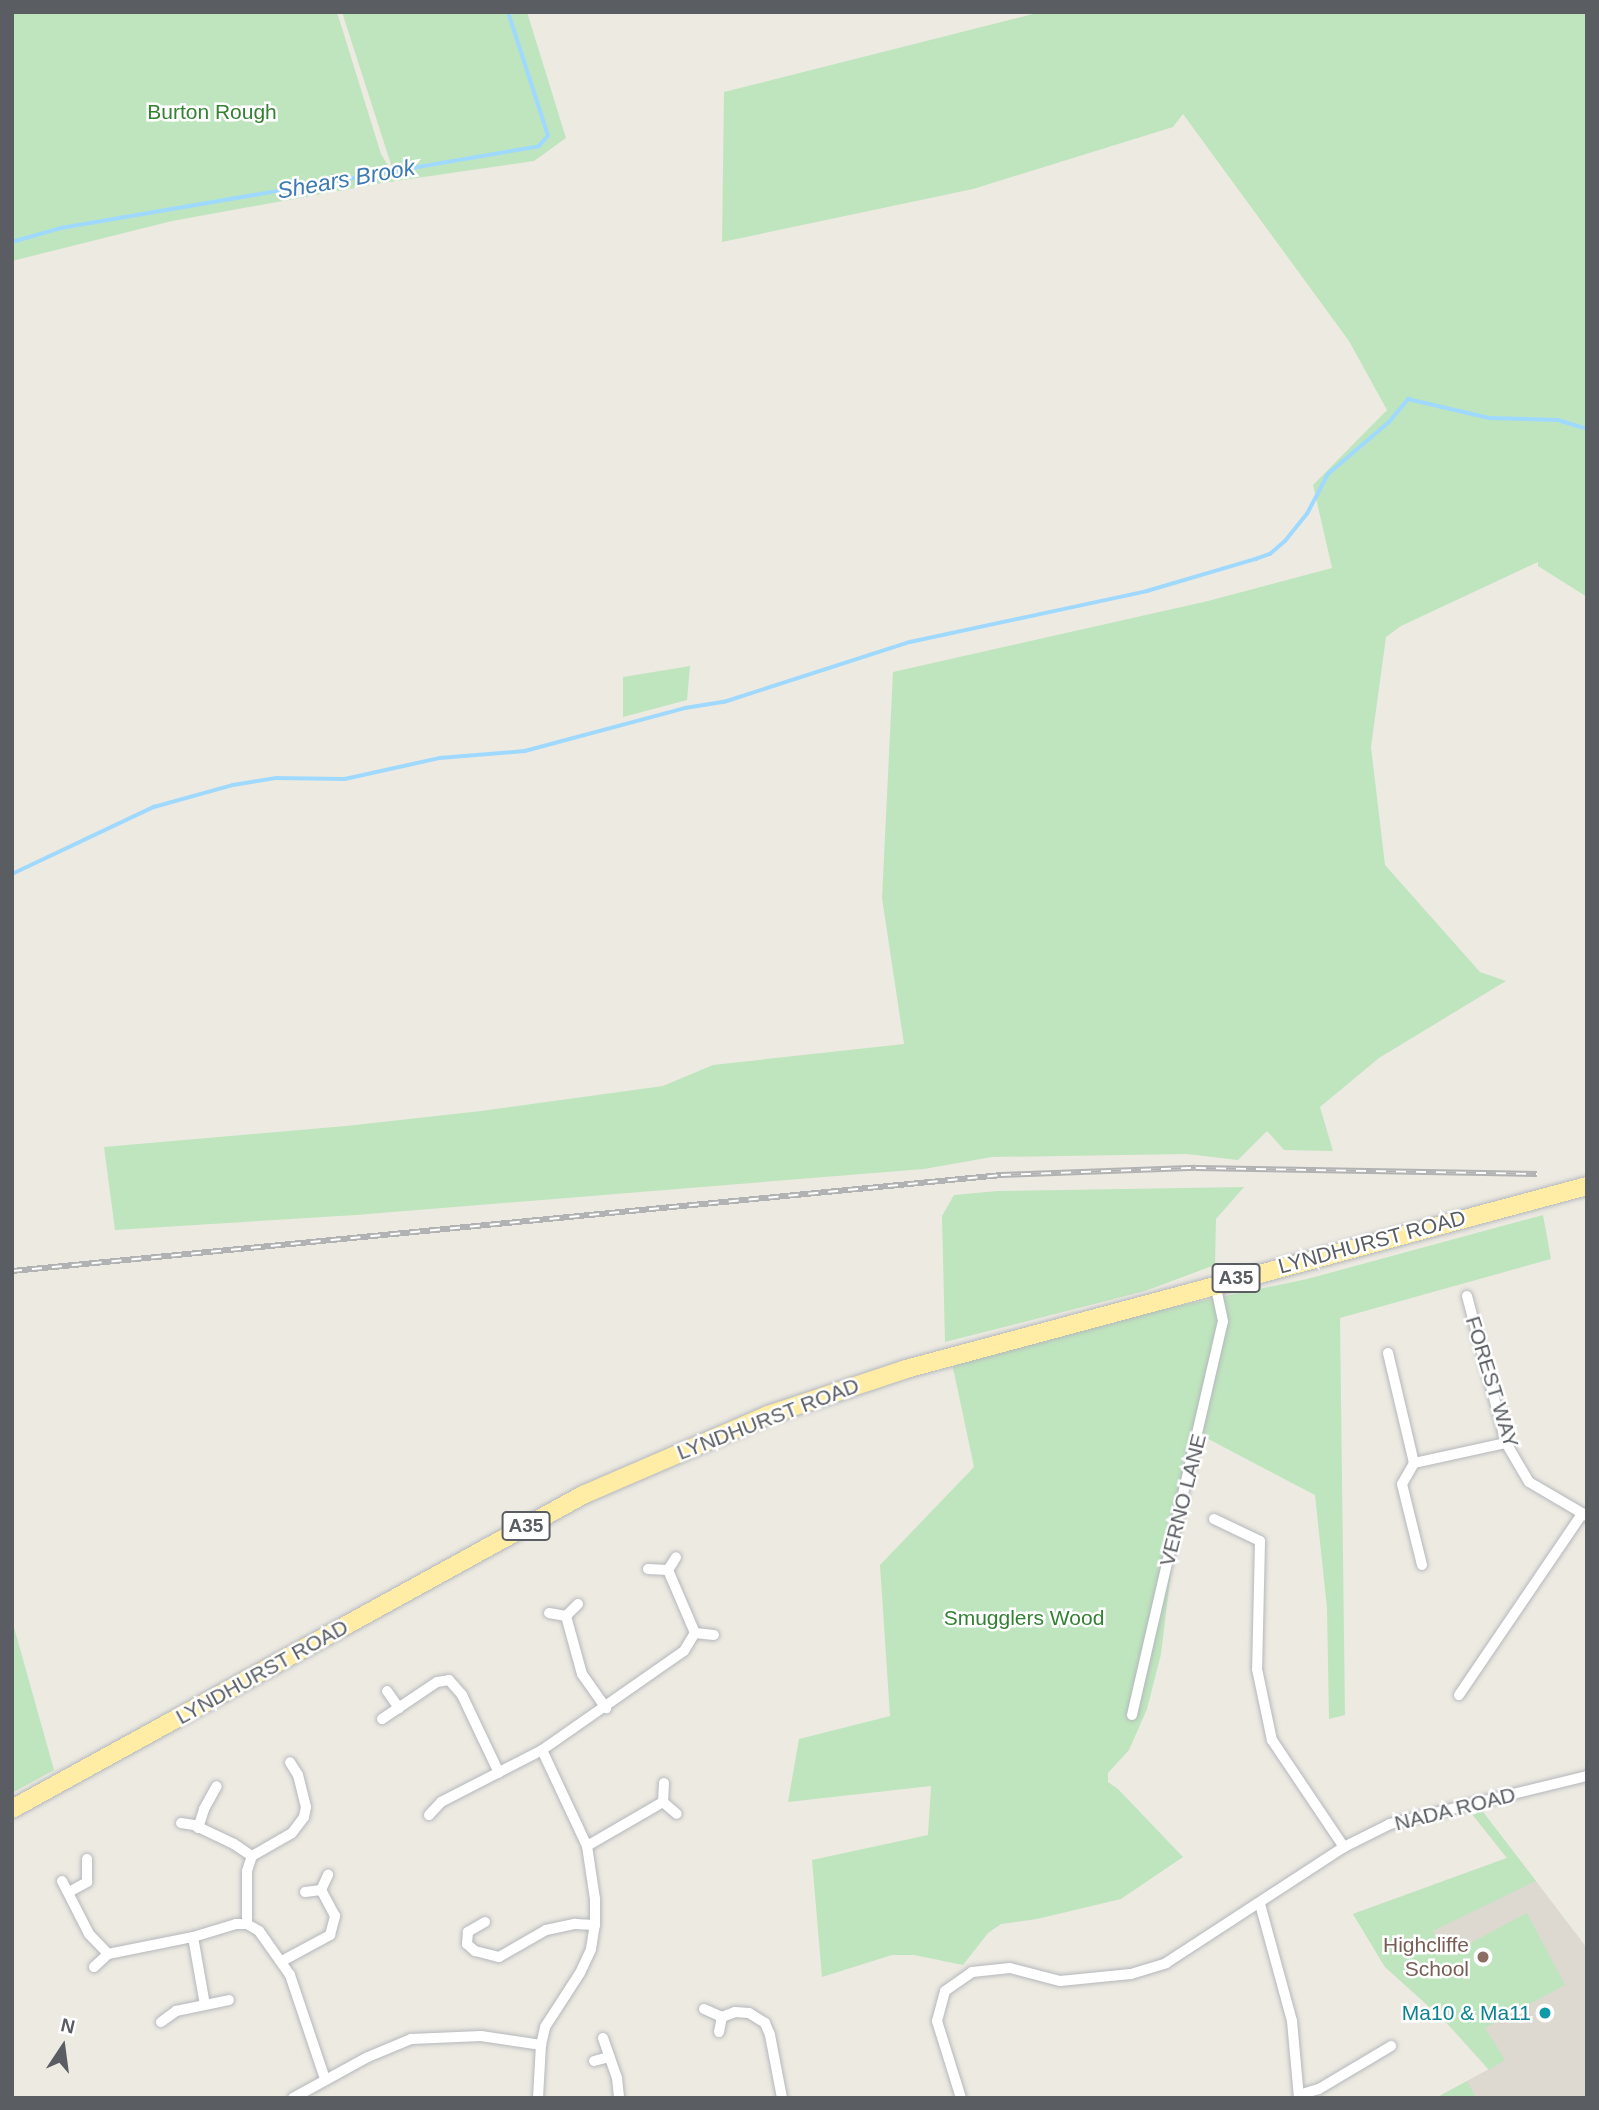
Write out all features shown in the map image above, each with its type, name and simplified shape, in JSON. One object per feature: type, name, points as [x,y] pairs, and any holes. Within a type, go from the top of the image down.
[{"type":"main road","name":"LYNDHURST ROAD","points":[[12,1810],[619,1477],[768,1415],[905,1369],[1587,1186]]},
{"type":"street","name":"VERNO LANE","points":[[1132,1715],[1223,1321],[1215,1284]]},
{"type":"street","name":"FOREST WAY","points":[[1467,1296],[1506,1443],[1529,1482],[1585,1515]]},
{"type":"street","points":[[1388,1353],[1414,1463],[1402,1483],[1422,1565]]},
{"type":"street","points":[[1414,1463],[1506,1443]]},
{"type":"street","points":[[1459,1695],[1585,1515]]},
{"type":"street","points":[[1214,1519],[1260,1541],[1257,1670],[1272,1740],[1344,1847]]},
{"type":"street","points":[[668,1570],[676,1557]]},
{"type":"street","points":[[648,1569],[668,1570]]},
{"type":"street","points":[[668,1570],[695,1633]]},
{"type":"street","points":[[566,1616],[578,1604]]},
{"type":"street","points":[[549,1613],[566,1616]]},
{"type":"street","points":[[566,1616],[582,1674],[606,1708]]},
{"type":"street","points":[[695,1633],[714,1635]]},
{"type":"street","points":[[429,1815],[441,1802],[542,1750],[606,1708],[684,1651],[695,1633]]},
{"type":"street","points":[[382,1719],[437,1682],[449,1680],[456,1685],[499,1773]]},
{"type":"street","points":[[387,1691],[399,1708]]},
{"type":"street","points":[[538,2098],[541,2045],[551,2016],[586,1962],[596,1925],[587,1846],[542,1750]]},
{"type":"street","points":[[247,1924],[247,1871],[252,1856],[292,1833],[304,1818],[306,1807],[298,1775],[290,1762]]},
{"type":"street","name":"NADA ROAD","points":[[961,2098],[937,2021],[945,1991],[972,1972],[1010,1968],[1060,1981],[1131,1974],[1166,1963],[1344,1847],[1400,1821],[1587,1776]]},
{"type":"street","points":[[663,1802],[664,1783]]},
{"type":"street","points":[[198,1828],[217,1786]]},
{"type":"street","points":[[587,1846],[663,1802]]},
{"type":"street","points":[[663,1802],[677,1814]]},
{"type":"street","points":[[181,1823],[234,1844],[252,1856]]},
{"type":"street","points":[[69,1892],[87,1882],[87,1859]]},
{"type":"street","points":[[321,1890],[328,1875]]},
{"type":"street","points":[[62,1881],[89,1934],[108,1954]]},
{"type":"street","points":[[282,1961],[330,1935],[334,1916],[321,1890]]},
{"type":"street","points":[[304,1892],[321,1890]]},
{"type":"street","points":[[1260,1904],[1292,2021],[1299,2096],[1318,2089],[1391,2046]]},
{"type":"street","points":[[485,1922],[468,1932],[467,1944],[475,1951],[499,1957],[546,1930],[575,1924],[596,1925]]},
{"type":"street","points":[[94,1967],[108,1954],[247,1924],[259,1931],[282,1961],[297,1993],[314,2052],[325,2079]]},
{"type":"street","points":[[193,1937],[205,2005]]},
{"type":"street","points":[[160,2022],[176,2011],[229,2000]]},
{"type":"street","points":[[704,2009],[722,2017],[742,2012],[755,2015],[765,2023],[770,2035],[782,2098]]},
{"type":"street","points":[[719,2032],[722,2017]]},
{"type":"street","points":[[293,2098],[325,2079],[411,2039],[481,2036],[541,2045]]},
{"type":"street","points":[[603,2038],[617,2078],[619,2098]]},
{"type":"street","points":[[594,2061],[609,2057]]},
{"type":"shaded area","name":"Highcliffe School","points":[[1483,1812],[1587,1948],[1587,2098],[1436,2098],[1489,2069],[1444,2020],[1385,1967],[1353,1914],[1507,1858],[1472,1814]]},
{"type":"green space","name":"Burton Rough","points":[[12,12],[337,12],[381,154],[395,177],[342,12],[527,12],[566,138],[534,161],[382,183],[172,221],[12,261]]},
{"type":"green space","points":[[1041,12],[1587,12],[1587,597],[1538,566],[1538,562],[1401,626],[1386,637],[1371,747],[1385,865],[1480,972],[1506,981],[1379,1058],[1320,1107],[1333,1151],[1284,1150],[1267,1131],[1238,1160],[1187,1154],[992,1157],[924,1169],[356,1215],[115,1230],[104,1147],[481,1111],[663,1086],[713,1065],[904,1044],[882,898],[893,672],[1208,601],[1332,568],[1313,485],[1387,410],[1349,341],[1183,114],[1173,127],[973,189],[722,242],[724,92]]},
{"type":"green space","points":[[690,666],[687,700],[623,717],[623,677]]},
{"type":"green space","points":[[1244,1187],[1216,1219],[1215,1265],[1145,1291],[945,1342],[942,1216],[954,1195],[998,1191]]},
{"type":"green space","name":"Smugglers Wood","points":[[1543,1215],[1551,1259],[1340,1318],[1345,1715],[1329,1719],[1327,1608],[1315,1495],[1195,1432],[1184,1464],[1161,1654],[1147,1709],[1129,1750],[1108,1773],[1108,1782],[1118,1789],[1183,1857],[1121,1899],[1037,1919],[1001,1924],[988,1933],[963,1965],[914,1955],[892,1955],[822,1977],[812,1860],[928,1835],[931,1786],[788,1802],[799,1739],[890,1716],[880,1565],[974,1467],[952,1363],[1097,1323],[1307,1279]]},
{"type":"green space","points":[[12,1620],[54,1770],[12,1793]]},
{"type":"green space","points":[[1483,1812],[1536,1881],[1433,1931],[1446,1956],[1527,1913],[1565,1985],[1485,2028],[1505,2060],[1489,2070],[1444,2020],[1385,1967],[1353,1914],[1507,1858],[1472,1814]]},
{"type":"green space","points":[[1467,2081],[1476,2098],[1436,2098]]},
{"type":"waterway","name":"Shears Brook","points":[[12,242],[61,228],[539,146],[548,136],[508,12]]},
{"type":"waterway","points":[[12,874],[154,807],[233,785],[276,778],[345,779],[440,758],[525,751],[685,708],[724,702],[910,642],[1147,591],[1256,559],[1270,554],[1285,541],[1307,514],[1328,474],[1389,422],[1408,399],[1489,418],[1558,420],[1587,429]]},
{"type":"railway","points":[[12,1271],[1001,1175],[1196,1168],[1537,1174]]},
{"type":"place","name":"Highcliffe School","points":[[1483,1957]]},
{"type":"place","name":"Ma10 & Ma11","points":[[1545,2013]]}]
